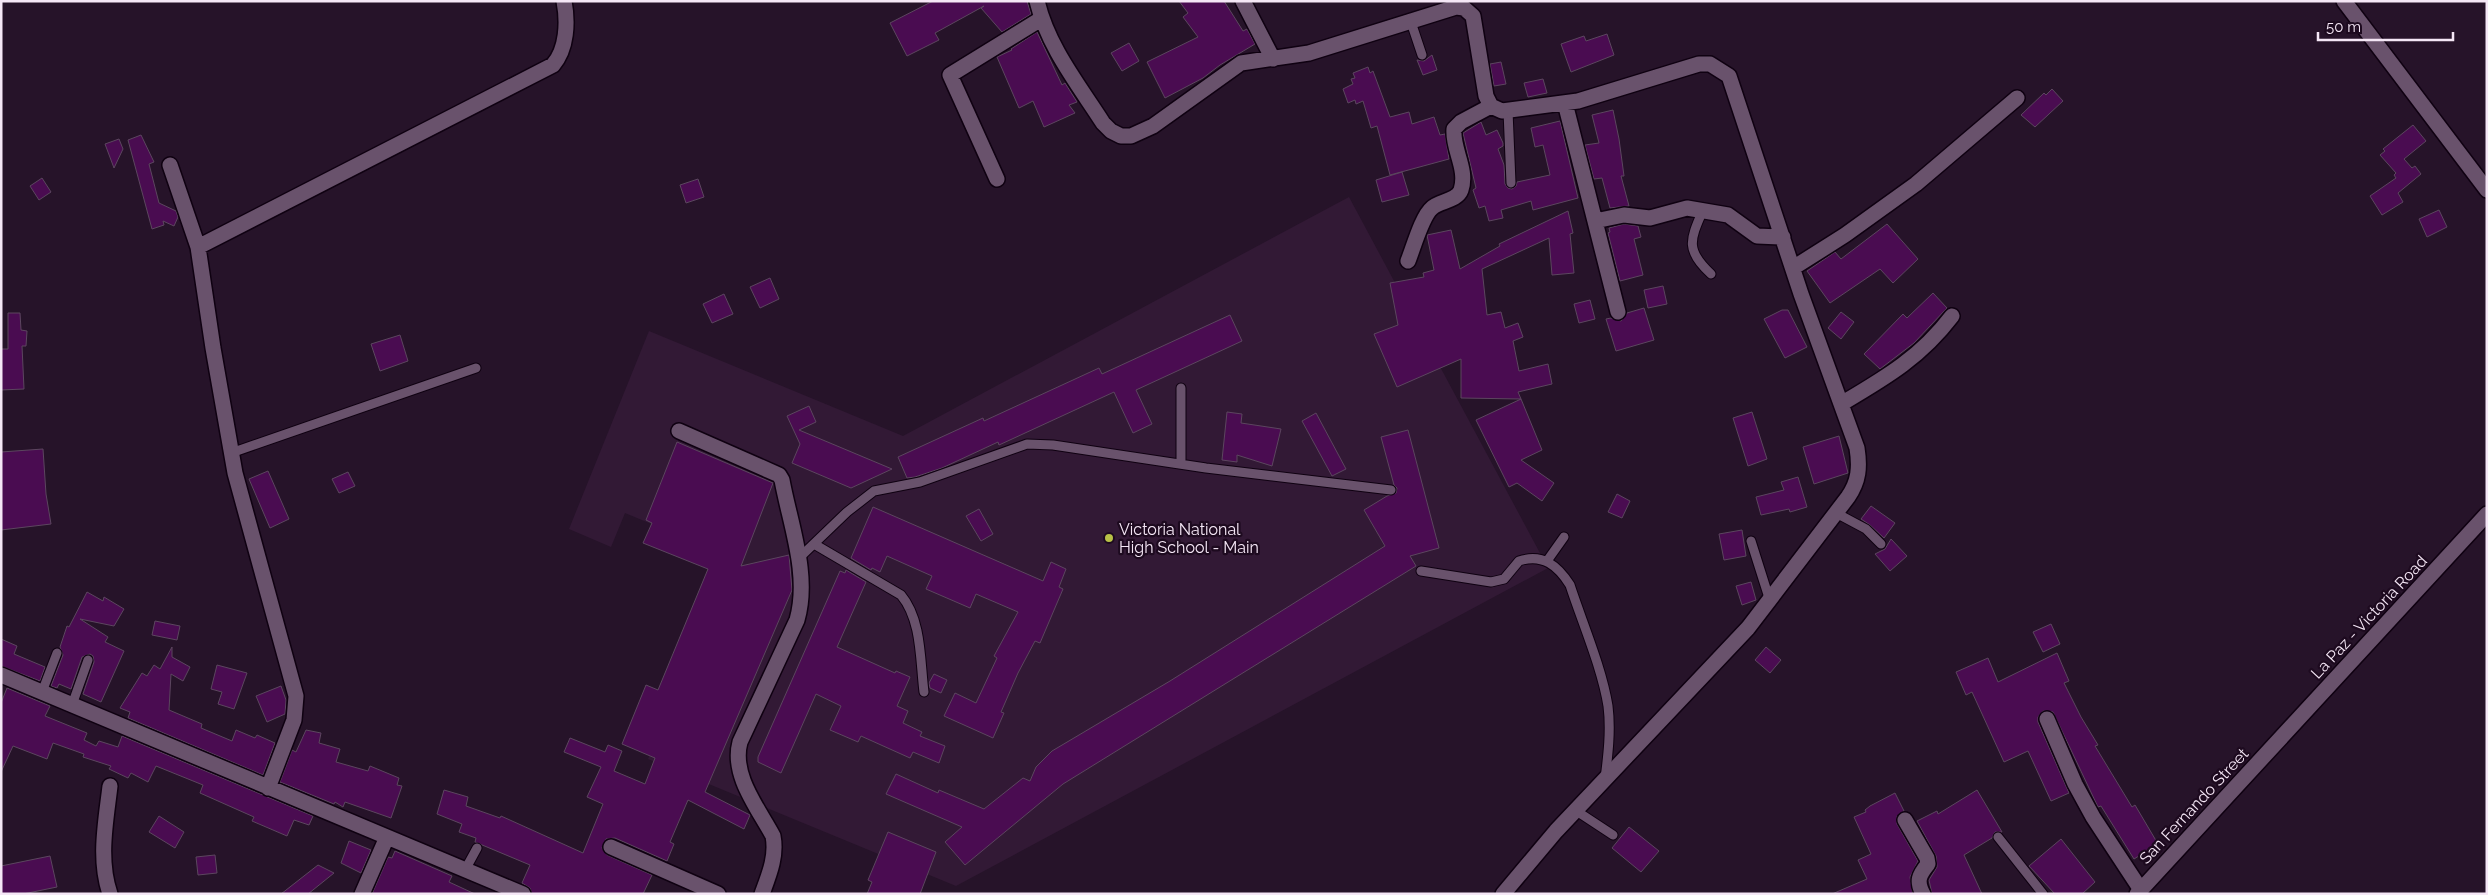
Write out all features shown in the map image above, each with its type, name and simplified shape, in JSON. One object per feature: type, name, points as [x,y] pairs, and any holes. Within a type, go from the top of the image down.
[{"type":"street","points":[[198,247],[553,65],[562,55],[566,25],[564,1]]},
{"type":"street","points":[[1037,1],[1041,19],[1053,45],[1103,123],[1111,131],[1121,136],[1131,136],[1153,126],[1236,66],[1257,59],[1273,59],[1309,53],[1464,4],[1476,22],[1486,96],[1491,106],[1496,110],[1508,111],[1565,103],[1699,64],[1710,64],[1719,68],[1729,76],[1734,85],[1793,268],[1856,448],[1859,463],[1854,487],[1748,628],[1576,810],[1503,894]]},
{"type":"street","points":[[1243,1],[1273,59]]},
{"type":"street","points":[[2344,1],[2487,190]]},
{"type":"street","points":[[997,179],[950,75],[1041,19]]},
{"type":"street","points":[[1793,268],[1845,235],[1916,184],[2017,98]]},
{"type":"street","points":[[1565,103],[1618,312]]},
{"type":"street","points":[[1408,262],[1428,212],[1438,204],[1456,196],[1461,191],[1463,173],[1454,128],[1461,122],[1491,106]]},
{"type":"street","points":[[170,165],[198,247],[231,453],[243,505],[296,696],[297,709],[294,720],[268,788]]},
{"type":"street","points":[[1595,221],[1613,215],[1650,218],[1677,210],[1703,210],[1728,215],[1757,236],[1783,237]]},
{"type":"street","points":[[1841,404],[1907,364],[1928,345],[1952,316]]},
{"type":"street","points":[[679,431],[778,475],[782,480],[798,559],[802,584],[797,620],[736,754],[740,774],[773,836],[775,845],[771,868],[762,894]]},
{"type":"street","name":"La Paz - Victoria Road","points":[[2277,743],[2487,514]]},
{"type":"street","points":[[1,675],[523,894]]},
{"type":"street","points":[[2047,719],[2075,784],[2139,892]]},
{"type":"street","name":"San Fernando Street","points":[[2139,892],[2277,743]]},
{"type":"street","points":[[110,786],[104,851],[105,872],[110,894]]},
{"type":"street","points":[[1905,820],[1927,858],[1928,864],[1918,879],[1923,894]]},
{"type":"street","points":[[362,894],[387,837]]},
{"type":"street","points":[[611,847],[718,894]]},
{"type":"lane","points":[[1411,22],[1422,55]]},
{"type":"lane","points":[[1508,111],[1511,183]]},
{"type":"lane","points":[[1703,210],[1692,234],[1692,250],[1700,264],[1711,274]]},
{"type":"lane","points":[[231,453],[476,368]]},
{"type":"lane","points":[[1181,388],[1181,464]]},
{"type":"lane","points":[[798,559],[847,512],[874,491],[920,482],[1027,444],[1053,445],[1181,464],[1391,490]]},
{"type":"lane","points":[[1836,513],[1866,528],[1881,544]]},
{"type":"lane","points":[[1547,561],[1564,537]]},
{"type":"lane","points":[[1751,541],[1770,601]]},
{"type":"lane","points":[[814,544],[901,595],[908,604],[915,619],[924,692]]},
{"type":"lane","points":[[1421,571],[1491,582],[1504,579],[1519,561],[1540,558],[1561,571],[1570,585],[1604,688],[1608,706],[1609,740],[1605,779]]},
{"type":"lane","points":[[42,692],[57,652]]},
{"type":"lane","points":[[72,705],[88,660]]},
{"type":"lane","points":[[1576,810],[1613,835]]},
{"type":"lane","points":[[1998,837],[2043,894]]},
{"type":"lane","points":[[465,870],[477,848]]},
{"type":"shaded area","name":"Victoria National High School - Main","points":[[1349,197],[1548,568],[956,886],[648,759],[731,557],[625,513],[611,547],[569,529],[649,331],[903,436]]},
{"type":"building","points":[[933,1],[1027,1],[1031,14],[1002,32],[981,8],[984,6],[935,33],[939,40],[907,56],[890,23]]},
{"type":"building","points":[[1179,1],[1224,1],[1243,31],[1247,29],[1255,44],[1220,65],[1203,78],[1165,98],[1147,62],[1198,37],[1183,17],[1188,13]]},
{"type":"building","points":[[1037,32],[1062,85],[1065,83],[1077,102],[1069,105],[1075,113],[1044,127],[1033,101],[1019,108],[997,57],[1012,50]]},
{"type":"building","points":[[1607,34],[1614,55],[1571,72],[1561,44],[1584,36],[1586,41]]},
{"type":"building","points":[[1129,43],[1139,61],[1122,71],[1111,53]]},
{"type":"building","points":[[1432,55],[1437,70],[1423,75],[1417,60],[1424,61]]},
{"type":"building","points":[[1501,62],[1506,84],[1494,86],[1490,64]]},
{"type":"building","points":[[1368,67],[1370,73],[1373,71],[1390,117],[1409,112],[1412,124],[1434,117],[1440,135],[1445,134],[1449,159],[1390,175],[1377,126],[1371,128],[1363,101],[1356,104],[1355,100],[1348,103],[1343,89],[1353,84],[1351,79],[1355,78],[1353,73]]},
{"type":"building","points":[[1543,79],[1547,93],[1528,97],[1524,83]]},
{"type":"building","points":[[2052,89],[2063,101],[2035,127],[2021,115],[2044,93],[2046,95]]},
{"type":"building","points":[[1613,110],[1624,176],[1621,176],[1629,206],[1610,208],[1602,178],[1594,179],[1585,145],[1599,143],[1592,115]]},
{"type":"building","points":[[1560,121],[1578,198],[1533,210],[1531,201],[1501,210],[1503,218],[1489,221],[1485,206],[1479,208],[1473,190],[1476,188],[1463,133],[1481,122],[1486,135],[1497,130],[1503,143],[1503,146],[1498,149],[1504,165],[1505,184],[1508,188],[1512,189],[1516,186],[1517,182],[1550,175],[1543,145],[1535,147],[1531,128]]},
{"type":"building","points":[[2413,125],[2426,141],[2404,159],[2412,168],[2415,166],[2421,174],[2398,193],[2403,202],[2382,215],[2370,196],[2396,178],[2394,175],[2396,173],[2380,155],[2385,151],[2383,149]]},
{"type":"building","points":[[141,135],[154,162],[149,164],[159,203],[176,211],[178,217],[174,226],[163,221],[164,225],[152,229],[128,140]]},
{"type":"building","points":[[119,139],[123,149],[114,168],[105,144]]},
{"type":"building","points":[[1402,172],[1409,195],[1382,202],[1376,180]]},
{"type":"building","points":[[42,178],[51,192],[39,200],[30,186]]},
{"type":"building","points":[[698,179],[704,197],[686,203],[680,185]]},
{"type":"building","points":[[2439,210],[2447,227],[2427,237],[2419,219]]},
{"type":"building","points":[[1568,211],[1573,233],[1570,234],[1574,273],[1552,275],[1549,238],[1482,269],[1487,315],[1501,312],[1505,328],[1518,323],[1523,337],[1513,341],[1519,371],[1548,364],[1552,384],[1518,392],[1521,399],[1461,398],[1461,359],[1397,387],[1374,334],[1398,325],[1390,283],[1424,277],[1423,273],[1434,270],[1427,235],[1451,230],[1460,269],[1500,246],[1499,244]]},
{"type":"building","points":[[1624,224],[1638,226],[1641,237],[1634,239],[1643,275],[1620,281],[1608,233],[1610,232],[1609,228]]},
{"type":"building","points":[[1887,224],[1918,259],[1893,283],[1880,269],[1830,303],[1807,271],[1835,252],[1841,259]]},
{"type":"building","points":[[770,278],[779,299],[760,308],[750,287]]},
{"type":"building","points":[[1663,286],[1667,304],[1648,308],[1644,290]]},
{"type":"building","points":[[1933,293],[1947,308],[1914,343],[1880,369],[1864,354],[1903,314],[1907,318]]},
{"type":"building","points":[[724,294],[733,314],[712,323],[703,304]]},
{"type":"building","points":[[1590,300],[1595,319],[1579,323],[1574,304]]},
{"type":"building","points":[[1644,308],[1654,340],[1616,351],[1606,319],[1611,318],[1621,321],[1627,313]]},
{"type":"building","points":[[1782,310],[1788,310],[1807,347],[1785,358],[1764,319]]},
{"type":"building","points":[[1841,312],[1854,322],[1841,339],[1828,328]]},
{"type":"building","points":[[8,313],[20,313],[21,330],[27,331],[26,346],[22,346],[24,389],[1,390],[1,349],[8,349]]},
{"type":"building","points":[[1230,315],[1242,341],[1136,390],[1152,424],[1133,433],[1114,392],[999,445],[998,442],[942,468],[907,478],[898,457],[983,418],[984,421],[1099,368],[1102,374]]},
{"type":"building","points":[[400,335],[408,361],[380,371],[371,344]]},
{"type":"building","points":[[1521,399],[1542,450],[1521,460],[1554,483],[1542,501],[1517,483],[1509,487],[1476,420]]},
{"type":"building","points":[[809,406],[816,422],[799,430],[892,469],[851,488],[792,463],[800,444],[787,416]]},
{"type":"building","points":[[1227,412],[1242,414],[1241,423],[1281,429],[1272,466],[1237,455],[1237,462],[1222,460]]},
{"type":"building","points":[[1752,412],[1767,459],[1748,466],[1733,418]]},
{"type":"building","points":[[1316,413],[1346,469],[1332,476],[1302,421]]},
{"type":"building","points":[[1408,430],[1439,548],[1410,556],[1416,566],[1063,784],[965,865],[945,842],[962,827],[886,794],[896,774],[938,793],[939,790],[984,809],[1023,778],[1030,781],[1036,767],[1052,751],[1170,681],[1385,546],[1364,510],[1387,496],[1396,493],[1397,488],[1394,485],[1381,437]]},
{"type":"building","points":[[1839,436],[1848,473],[1814,484],[1803,447]]},
{"type":"building","points":[[677,442],[773,483],[741,566],[789,555],[792,590],[705,792],[750,815],[744,829],[688,800],[670,842],[674,844],[667,861],[615,838],[606,839],[602,848],[607,855],[652,875],[643,894],[532,894],[530,888],[522,883],[530,865],[475,842],[476,838],[459,832],[462,824],[437,814],[444,790],[468,797],[466,806],[500,818],[501,816],[583,853],[603,804],[587,797],[601,767],[564,752],[570,738],[605,752],[608,745],[622,751],[614,771],[645,784],[655,758],[622,744],[646,685],[658,690],[708,569],[643,543],[652,523],[646,520]]},
{"type":"building","points":[[43,449],[46,494],[51,524],[1,530],[1,452]]},
{"type":"building","points":[[268,471],[289,519],[270,528],[249,479]]},
{"type":"building","points":[[348,472],[355,486],[339,493],[332,479]]},
{"type":"building","points":[[1798,477],[1807,507],[1790,512],[1789,509],[1761,515],[1756,497],[1784,490],[1781,482]]},
{"type":"building","points":[[1617,494],[1630,501],[1622,518],[1608,512]]},
{"type":"building","points":[[1871,506],[1895,523],[1884,538],[1861,519]]},
{"type":"building","points":[[873,507],[1043,581],[1051,562],[1066,569],[1059,587],[1063,589],[1040,643],[1035,641],[1018,673],[1001,712],[1004,713],[993,738],[944,716],[955,693],[976,703],[997,658],[994,656],[1018,612],[976,594],[970,608],[926,589],[932,576],[887,556],[880,572],[872,568],[871,570],[851,558]]},
{"type":"building","points":[[979,509],[993,534],[981,541],[966,516]]},
{"type":"building","points":[[1742,530],[1746,556],[1724,560],[1719,534]]},
{"type":"building","points":[[1891,539],[1907,556],[1890,571],[1875,554],[1885,549]]},
{"type":"building","points":[[846,570],[866,582],[837,647],[895,673],[896,671],[910,677],[897,706],[908,711],[903,723],[922,732],[920,736],[945,746],[939,763],[913,752],[910,758],[861,736],[858,742],[830,730],[841,706],[816,694],[781,773],[758,762],[758,757],[840,571],[845,573]]},
{"type":"building","points":[[1751,582],[1756,600],[1742,605],[1736,586]]},
{"type":"building","points":[[87,592],[103,601],[104,597],[124,609],[114,626],[80,619],[108,637],[105,642],[124,651],[101,702],[83,694],[94,662],[93,656],[90,654],[82,657],[71,689],[59,684],[57,688],[51,686],[63,655],[60,647],[67,626],[69,627]]},
{"type":"building","points":[[155,621],[180,626],[177,640],[152,635]]},
{"type":"building","points":[[2051,624],[2060,644],[2043,652],[2033,632]]},
{"type":"building","points":[[1,639],[17,646],[14,654],[45,667],[40,681],[1,666]]},
{"type":"building","points":[[172,647],[172,657],[190,667],[183,681],[171,674],[169,710],[202,724],[201,728],[232,741],[236,730],[255,738],[257,735],[275,743],[263,775],[128,718],[130,712],[120,708],[142,673],[147,676],[154,665],[160,669]]},
{"type":"building","points":[[1766,647],[1781,660],[1770,673],[1755,660]]},
{"type":"building","points":[[2057,653],[2069,681],[2064,683],[2098,745],[2095,746],[2132,807],[2135,805],[2158,844],[2134,859],[2101,806],[2098,807],[2053,712],[2043,711],[2038,717],[2038,722],[2069,793],[2051,801],[2028,751],[2004,762],[1972,692],[1966,695],[1956,672],[1988,658],[1998,682]]},
{"type":"building","points":[[217,665],[247,673],[234,709],[218,704],[222,692],[211,689]]},
{"type":"building","points":[[934,674],[947,680],[941,693],[930,688],[929,683]]},
{"type":"building","points":[[281,686],[286,700],[285,714],[267,722],[256,696]]},
{"type":"building","points":[[7,688],[50,706],[45,716],[87,733],[84,740],[96,746],[99,741],[118,747],[122,736],[313,816],[309,825],[294,820],[287,836],[252,821],[254,817],[200,793],[203,785],[156,766],[148,782],[131,773],[128,778],[109,769],[111,766],[83,757],[84,754],[53,743],[47,759],[13,746],[1,772],[1,703]]},
{"type":"building","points":[[306,730],[321,733],[319,743],[340,749],[336,762],[368,771],[370,766],[399,778],[397,785],[402,786],[391,818],[345,802],[343,807],[335,802],[334,804],[280,782],[292,750],[296,752]]},
{"type":"building","points":[[1977,790],[2002,832],[1995,832],[1992,838],[1964,855],[1982,894],[1932,894],[1929,880],[1937,867],[1936,856],[1917,821],[1937,811],[1938,814]]},
{"type":"building","points":[[1895,793],[1904,811],[1897,816],[1897,824],[1918,861],[1910,877],[1913,894],[1832,894],[1867,879],[1858,860],[1871,854],[1854,817],[1866,812],[1865,810],[1870,806]]},
{"type":"building","points":[[159,816],[184,832],[175,848],[149,832]]},
{"type":"building","points":[[1629,827],[1659,851],[1641,872],[1612,848]]},
{"type":"building","points":[[888,832],[936,852],[920,894],[867,894],[872,882],[868,880]]},
{"type":"building","points":[[2061,839],[2095,882],[2082,894],[2055,894],[2029,866]]},
{"type":"building","points":[[349,841],[371,850],[361,873],[341,863]]},
{"type":"building","points":[[395,851],[452,876],[449,882],[475,894],[372,894],[388,857],[392,858]]},
{"type":"building","points":[[215,855],[217,873],[198,875],[196,857]]},
{"type":"building","points":[[50,856],[57,887],[23,894],[1,894],[1,866]]},
{"type":"building","points":[[318,865],[334,873],[308,894],[281,894]]},
{"type":"place","name":"Victoria National High School - Main","points":[[1109,538]]}]
